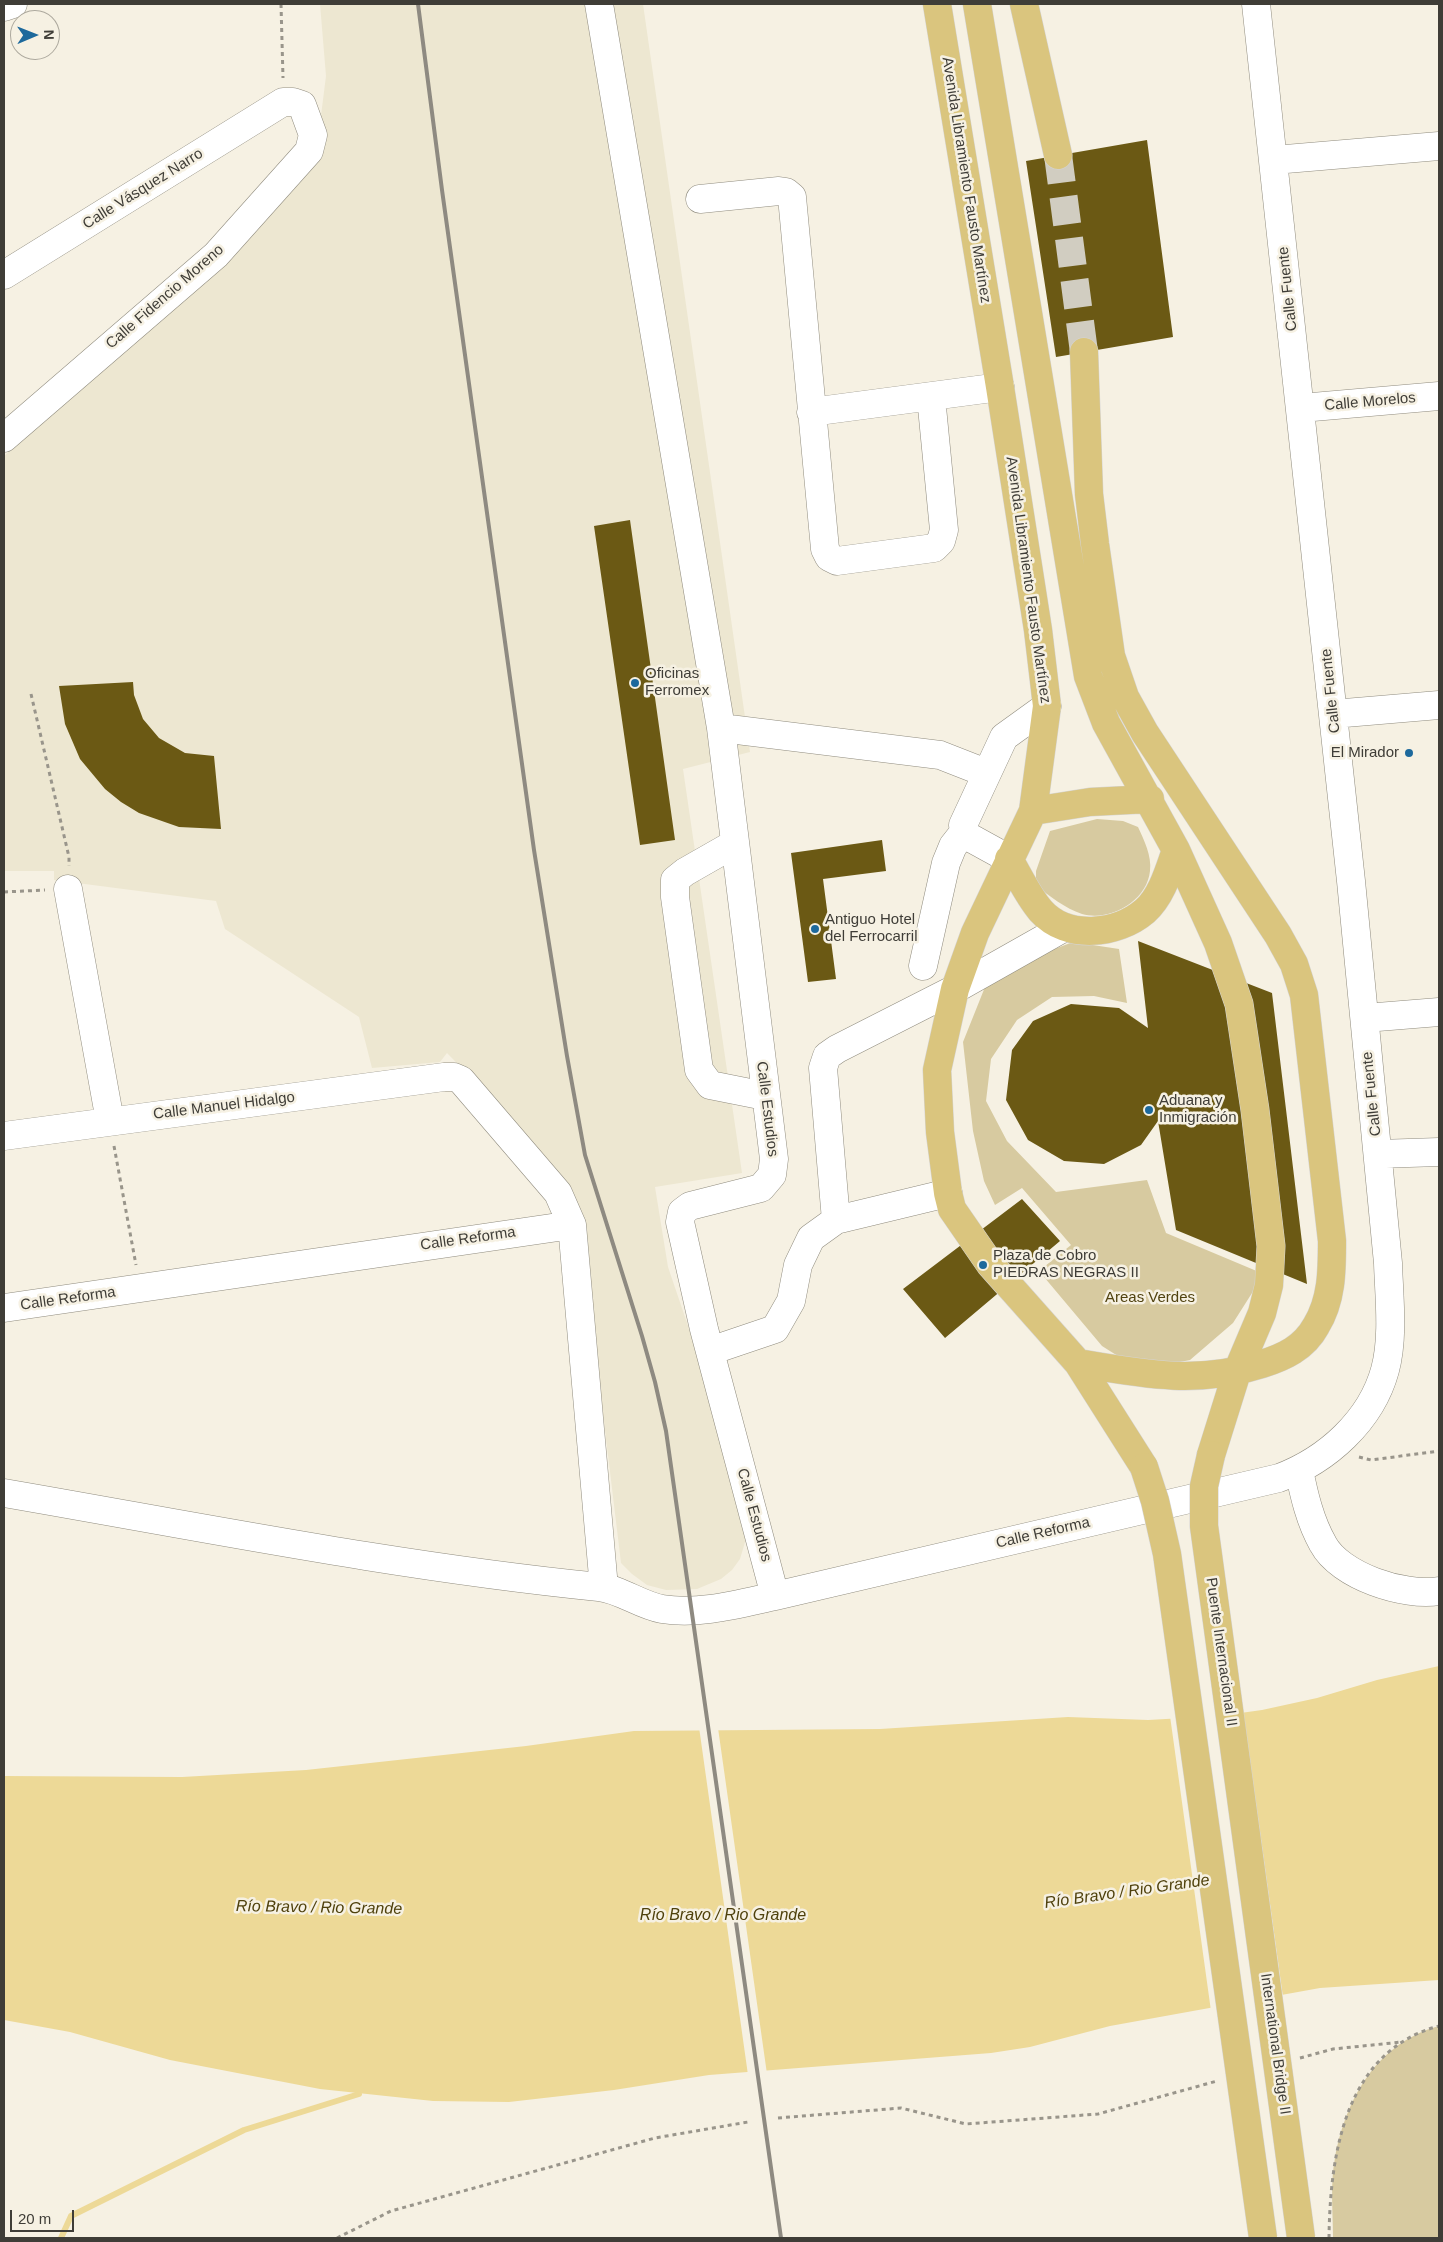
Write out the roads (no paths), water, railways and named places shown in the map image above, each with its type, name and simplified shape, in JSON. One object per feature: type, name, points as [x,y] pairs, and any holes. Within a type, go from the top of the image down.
[{"type":"highway","name":"Avenida Libramiento Fausto Martínez","points":[[936,4],[1000,387],[1038,630],[1047,706],[1033,811],[975,933],[955,989],[937,1070],[940,1132],[948,1193],[952,1209],[990,1264],[1078,1363],[1144,1467],[1155,1501],[1167,1554],[1263,2238]]},
{"type":"highway","points":[[977,4],[1088,676],[1106,723],[1150,799],[1176,850],[1218,943],[1239,1004],[1271,1246],[1269,1285],[1262,1313],[1237,1372]]},
{"type":"highway","points":[[1024,4],[1058,155]]},
{"type":"highway","points":[[1078,1363],[1147,1375],[1193,1378],[1237,1372],[1287,1356],[1303,1343],[1316,1327],[1327,1302],[1332,1276],[1332,1242],[1304,995],[1294,964],[1278,934],[1144,733],[1125,697],[1111,656],[1088,484],[1084,352]]},
{"type":"highway","points":[[1033,811],[1090,802],[1150,799]]},
{"type":"highway","points":[[1009,859],[1027,891],[1042,912],[1063,928],[1085,931],[1118,928],[1146,910],[1163,884],[1176,850]]},
{"type":"highway","name":"Puente Internacional II","points":[[1237,1372],[1210,1456],[1204,1486],[1204,1526],[1248,1849]]},
{"type":"highway","name":"International Bridge II","points":[[1248,1849],[1301,2238]]},
{"type":"street","points":[[4,7],[13,4]]},
{"type":"street","name":"Calle Estudios","points":[[599,4],[720,728],[774,1159],[772,1174],[762,1188],[690,1206],[682,1212],[680,1222],[710,1351],[775,1596]]},
{"type":"street","name":"Calle Fuente","points":[[1256,4],[1334,714],[1378,1154],[1390,1319],[1385,1369],[1369,1407]]},
{"type":"street","name":"Calle Vásquez Narro","points":[[4,275],[283,102]]},
{"type":"street","name":"Calle Fidencio Moreno","points":[[4,438],[35,409],[216,256],[309,151],[313,135],[302,105],[293,102],[283,102]]},
{"type":"street","points":[[1274,160],[1439,146]]},
{"type":"street","points":[[700,199],[779,191],[786,192],[792,197],[825,549],[829,557],[837,561],[934,548],[940,541],[944,530],[931,397]]},
{"type":"street","points":[[811,412],[1000,387]]},
{"type":"street","name":"Calle Morelos","points":[[1300,408],[1439,396]]},
{"type":"street","points":[[4,413],[35,409]]},
{"type":"street","points":[[1334,714],[1439,705]]},
{"type":"street","points":[[1009,859],[969,837],[964,832],[963,825],[1004,737],[1009,731],[1047,706]]},
{"type":"street","points":[[720,728],[940,755],[986,773]]},
{"type":"street","points":[[923,966],[946,863],[953,846],[964,832]]},
{"type":"street","points":[[734,844],[685,872],[675,880],[675,897],[699,1070],[710,1085],[765,1096]]},
{"type":"street","points":[[68,889],[110,1121]]},
{"type":"street","points":[[836,1220],[823,1068],[828,1056],[837,1049],[955,989],[1063,928]]},
{"type":"street","points":[[1365,1018],[1439,1012]]},
{"type":"street","name":"Calle Manuel Hidalgo","points":[[4,1136],[444,1077],[461,1080],[558,1193],[572,1224]]},
{"type":"street","points":[[1378,1154],[1439,1152]]},
{"type":"street","points":[[710,1351],[775,1329],[791,1300],[798,1264],[811,1238],[836,1220],[948,1193]]},
{"type":"street","points":[[572,1224],[604,1588]]},
{"type":"street","name":"Calle Reforma","points":[[4,1308],[572,1224]]},
{"type":"street","name":"Calle Reforma","points":[[4,1493],[443,1568],[604,1588],[662,1609],[692,1611],[775,1596],[1279,1478],[1299,1470],[1345,1438],[1369,1407]]},
{"type":"street","points":[[1299,1470],[1313,1522],[1323,1545],[1331,1555],[1362,1577],[1390,1588],[1439,1591]]},
{"type":"water","name":"Río Bravo / Rio Grande","points":[[1439,1666],[1439,1980],[1320,1988],[1110,2026],[1030,2047],[991,2053],[709,2075],[614,2090],[509,2102],[433,2101],[320,2089],[170,2060],[70,2032],[4,2020],[4,1776],[182,1777],[306,1770],[526,1746],[634,1731],[880,1729],[1068,1717],[1148,1720],[1219,1716],[1262,1710],[1317,1698],[1377,1680]]},
{"type":"waterway","points":[[61,2238],[71,2216],[244,2130],[359,2094]]},
{"type":"tunnel","points":[[1058,155],[1084,352]]},
{"type":"railway","points":[[418,4],[534,850],[567,1056],[585,1155],[642,1336],[666,1431],[781,2238]]},
{"type":"place","name":"Oficinas Ferromex","points":[[635,683]]},
{"type":"place","name":"El Mirador","points":[[1409,753]]},
{"type":"place","name":"Antiguo Hotel del Ferrocarril","points":[[815,929]]},
{"type":"place","name":"Aduana y Inmigración","points":[[1149,1110]]},
{"type":"place","name":"Plaza de Cobro PIEDRAS NEGRAS II","points":[[983,1265]]},
{"type":"park label","name":"Areas Verdes","points":[[1150,1298]]}]
